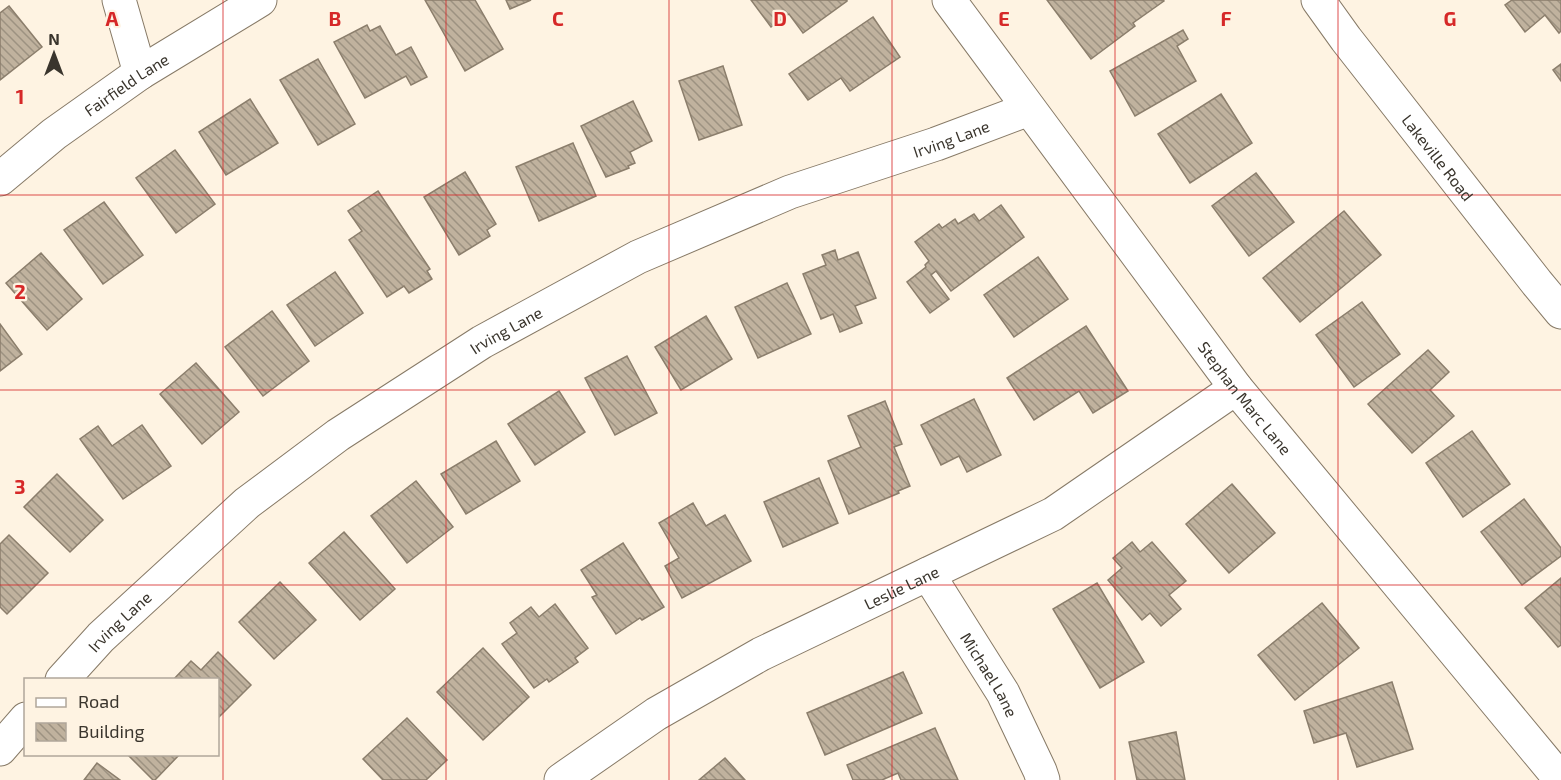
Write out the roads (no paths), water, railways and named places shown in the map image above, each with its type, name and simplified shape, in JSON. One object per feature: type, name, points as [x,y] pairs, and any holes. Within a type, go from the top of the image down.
[{"type":"street","points":[[119,0],[140,73]]},
{"type":"street","name":"Fairfield Lane","points":[[0,179],[54,134],[140,73],[260,0]]},
{"type":"street","name":"Stephan Marc Lane","points":[[949,0],[1236,388],[1561,780]]},
{"type":"street","name":"Lakeville Road","points":[[1318,0],[1522,265],[1561,312]]},
{"type":"street","name":"Irving Lane","points":[[64,678],[101,637],[247,503],[338,435],[482,342],[638,257],[790,192],[936,144],[1029,109]]},
{"type":"street","name":"Leslie Lane","points":[[561,780],[656,714],[761,654],[1053,514],[1236,388]]},
{"type":"street","name":"Michael Lane","points":[[928,574],[1003,693],[1043,780]]},
{"type":"street","points":[[0,749],[24,721]]}]
